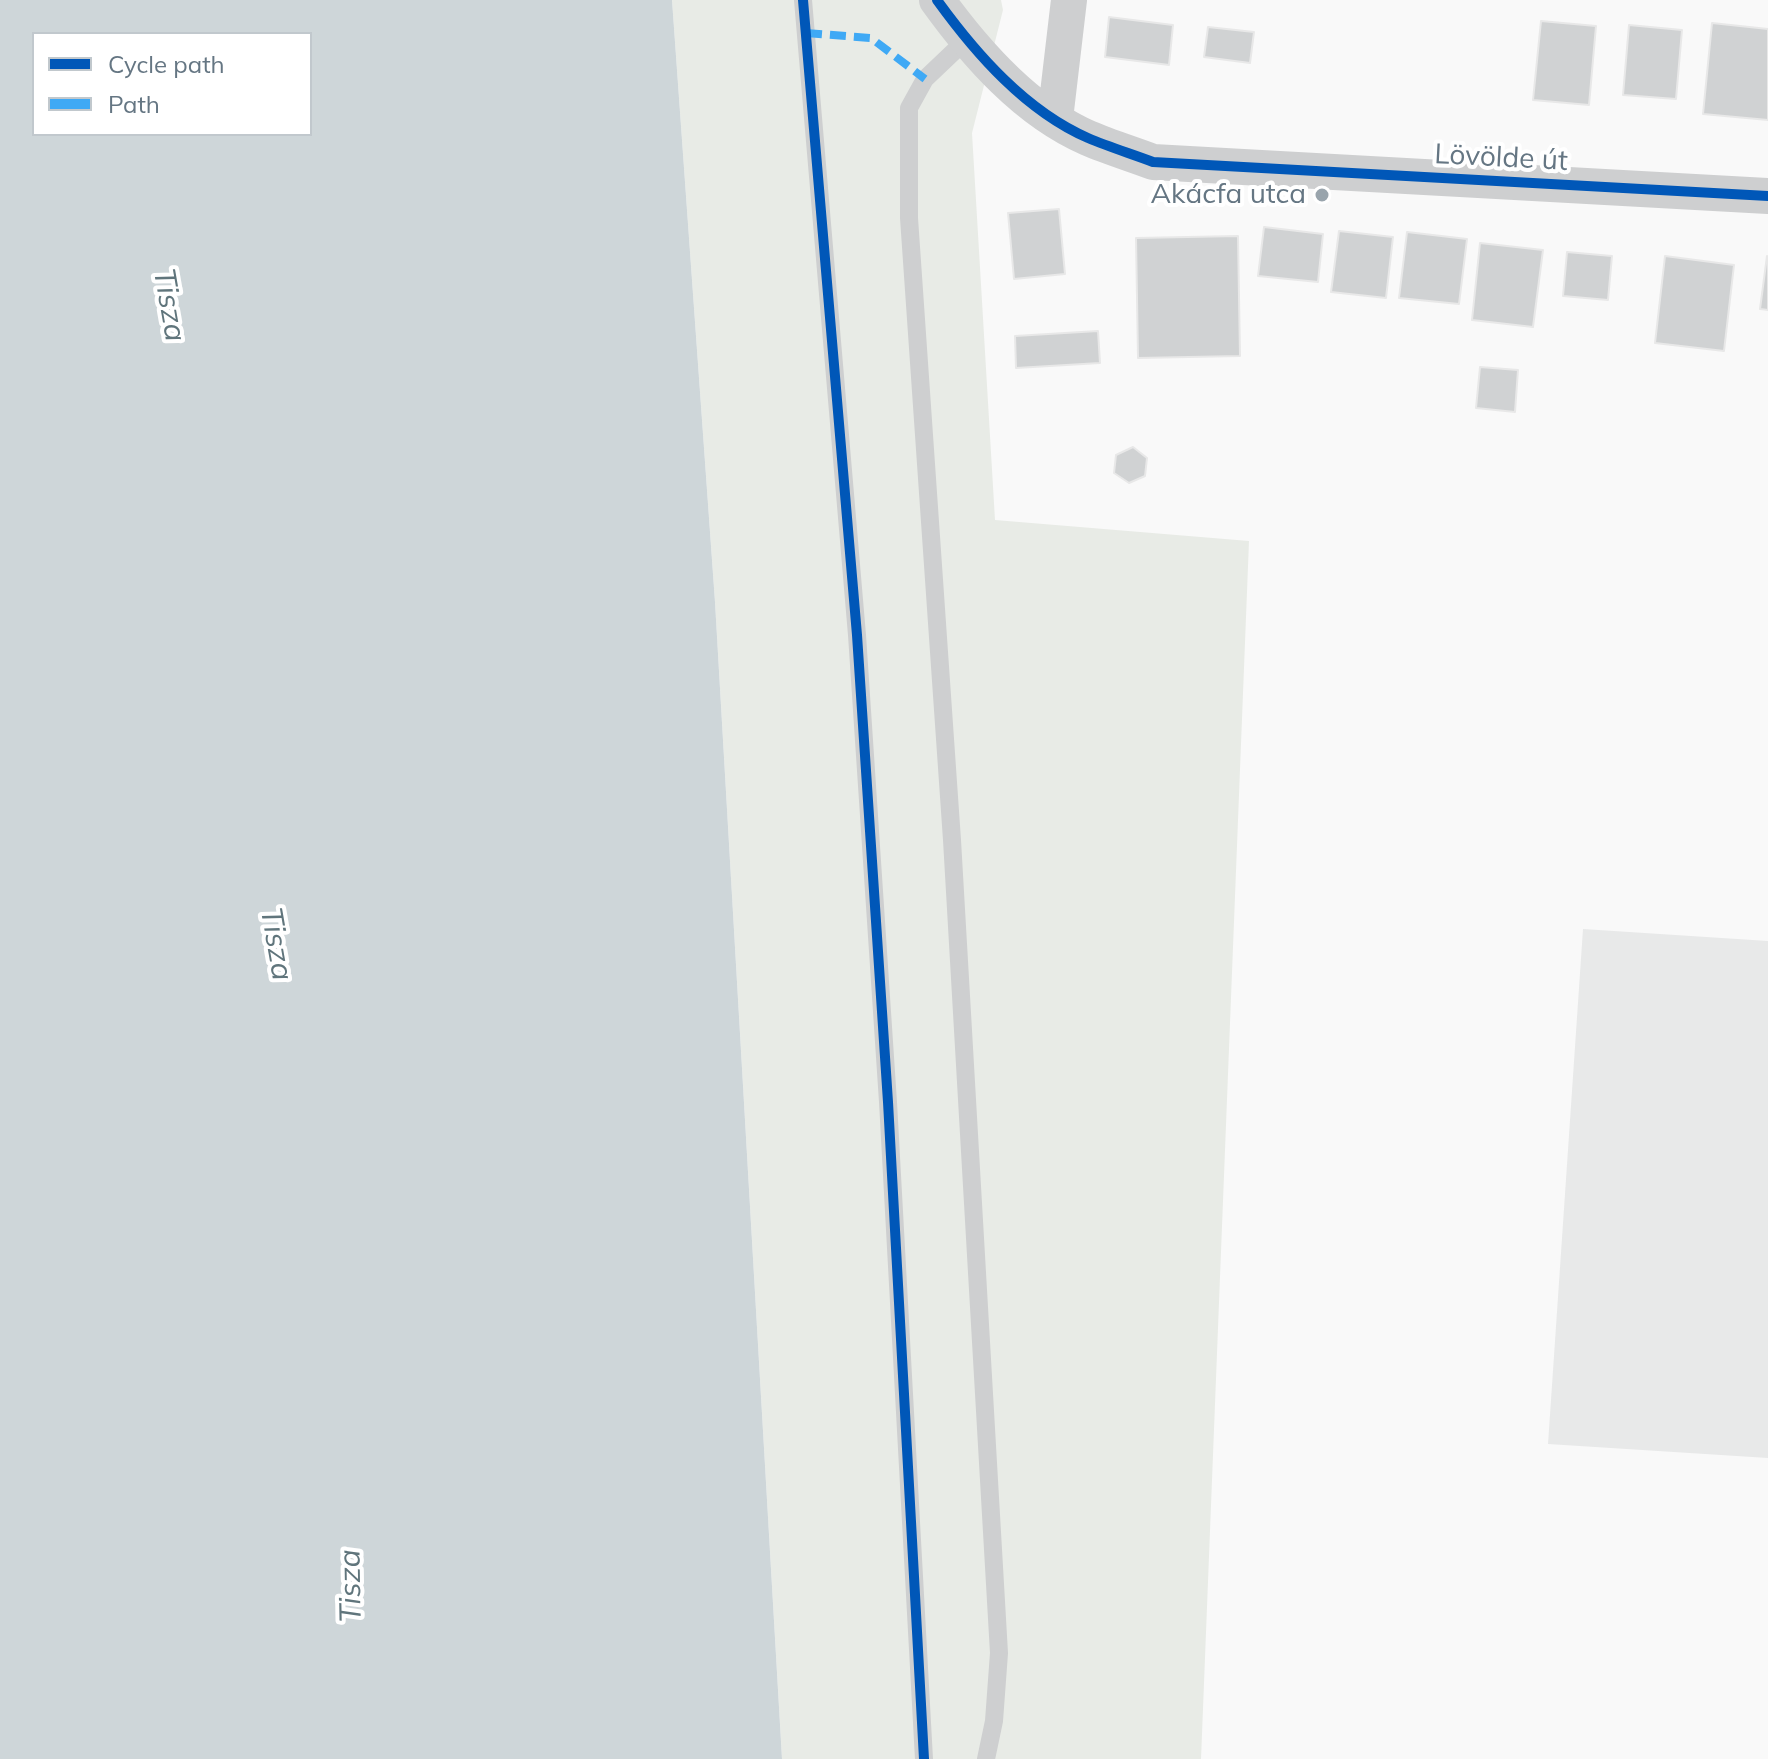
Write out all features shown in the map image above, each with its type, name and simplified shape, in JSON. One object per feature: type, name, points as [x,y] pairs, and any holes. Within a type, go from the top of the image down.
[{"type":"street","name":"Lövölde út","points":[[937,0],[966,40],[1015,89],[1055,119],[1086,137],[1153,162],[1768,196]]},
{"type":"street","points":[[1055,119],[1069,0]]},
{"type":"lane","points":[[803,0],[859,667],[889,1118],[924,1759]]},
{"type":"lane","points":[[966,40],[925,79],[909,108],[909,218],[952,840],[999,1653],[994,1721],[986,1759]]},
{"type":"shaded area","points":[[672,0],[1001,0],[1003,10],[972,133],[995,520],[1249,541],[1201,1759],[782,1759],[715,602]]},
{"type":"shaded area","points":[[1583,929],[1768,941],[1768,1458],[1548,1444]]},
{"type":"water","name":"Tisza","points":[[0,0],[672,0],[715,602],[782,1759],[0,1759]]},
{"type":"building","points":[[1109,17],[1173,25],[1169,65],[1105,57]]},
{"type":"building","points":[[1541,21],[1596,26],[1589,105],[1533,100]]},
{"type":"building","points":[[1712,23],[1768,29],[1768,120],[1703,114]]},
{"type":"building","points":[[1629,25],[1682,30],[1676,99],[1623,95]]},
{"type":"building","points":[[1208,27],[1254,32],[1250,63],[1204,57]]},
{"type":"building","points":[[1059,209],[1065,274],[1014,279],[1008,213]]},
{"type":"building","points":[[1264,227],[1323,234],[1318,282],[1258,276]]},
{"type":"building","points":[[1339,231],[1393,237],[1386,298],[1331,292]]},
{"type":"building","points":[[1407,232],[1467,239],[1459,304],[1399,298]]},
{"type":"building","points":[[1238,236],[1240,356],[1138,358],[1136,238]]},
{"type":"building","points":[[1480,243],[1543,250],[1533,327],[1472,320]]},
{"type":"building","points":[[1567,252],[1612,256],[1608,300],[1563,296]]},
{"type":"building","points":[[1665,256],[1734,265],[1724,351],[1655,343]]},
{"type":"building","points":[[1768,257],[1768,310],[1760,309]]},
{"type":"building","points":[[1098,331],[1100,363],[1016,368],[1015,336]]},
{"type":"building","points":[[1480,367],[1518,370],[1515,412],[1476,408]]},
{"type":"building","points":[[1133,447],[1147,458],[1145,476],[1129,483],[1114,473],[1116,455]]},
{"type":"marked path","points":[[806,33],[871,38],[925,79]]},
{"type":"cycle path","points":[[803,0],[857,635],[888,1102],[924,1759]]},
{"type":"cycle path","points":[[937,0],[968,41],[1004,79],[1044,113],[1088,138],[1153,162],[1768,196]]},
{"type":"place","name":"Akácfa utca","points":[[1322,195]]}]
